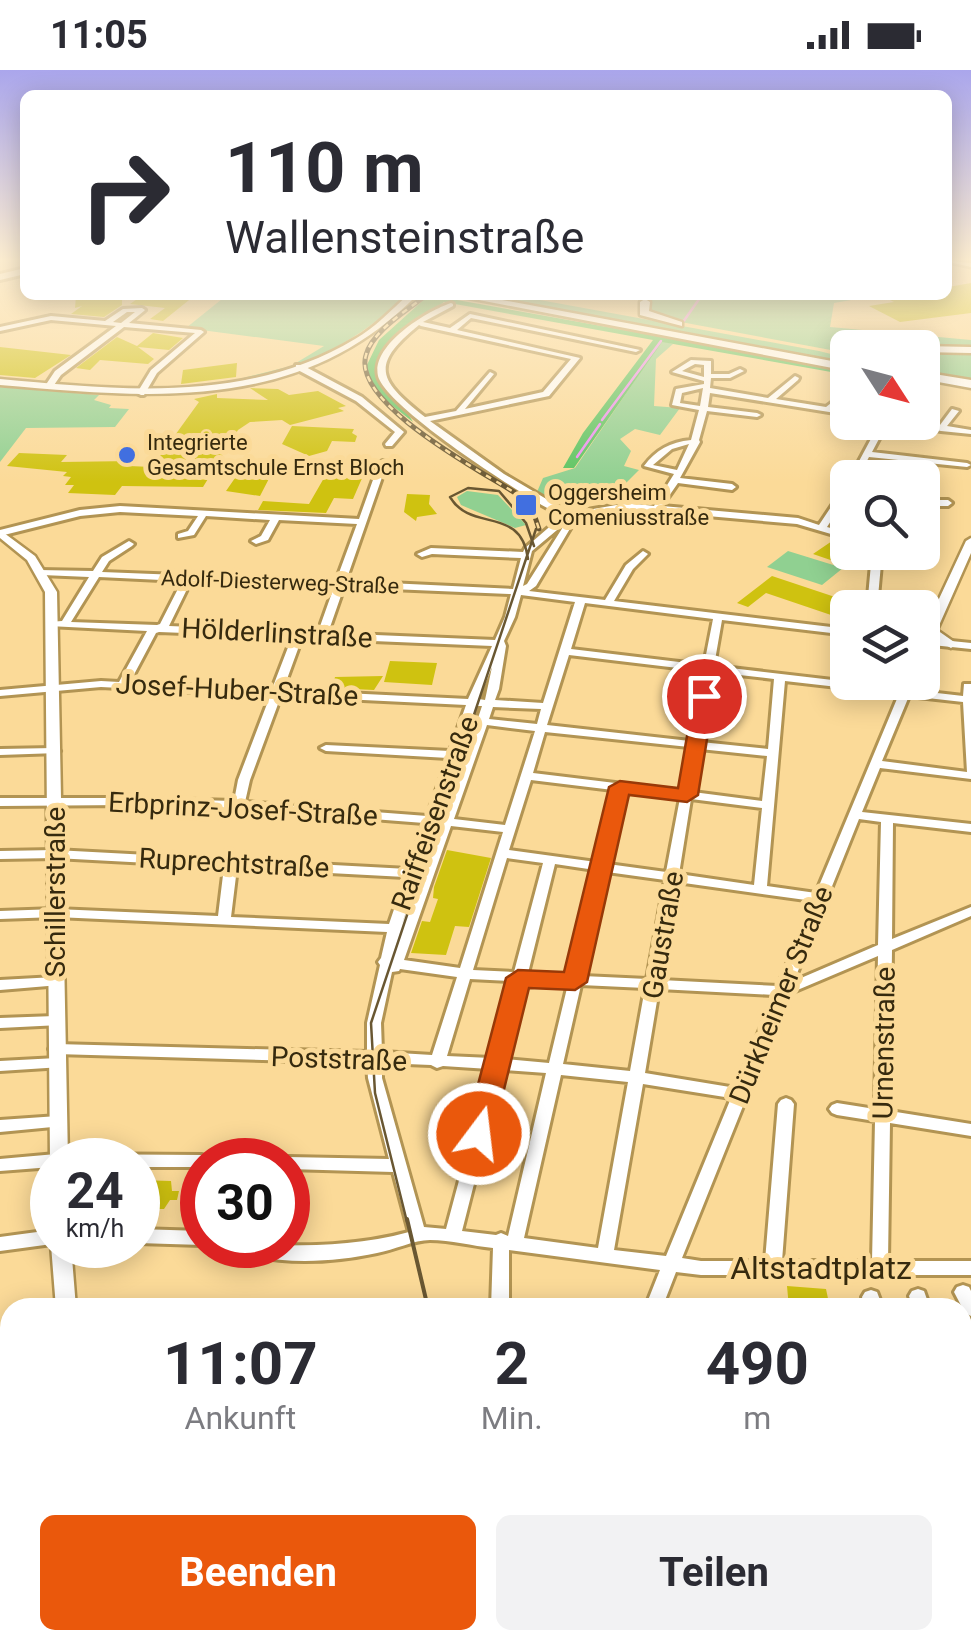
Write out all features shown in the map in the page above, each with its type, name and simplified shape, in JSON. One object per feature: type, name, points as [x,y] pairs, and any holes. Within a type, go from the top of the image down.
[{"type":"highway","points":[[661,335],[830,363]]},
{"type":"highway","points":[[683,335],[830,363]]},
{"type":"highway","points":[[737,335],[830,352]]},
{"type":"highway","points":[[940,350],[971,350]]},
{"type":"highway","points":[[940,379],[971,387]]},
{"type":"highway","points":[[940,381],[971,387]]},
{"type":"street","points":[[49,386],[58,373],[109,335]]},
{"type":"street","points":[[141,392],[172,356],[198,335]]},
{"type":"street","points":[[0,382],[141,392],[222,386],[299,367],[366,335]]},
{"type":"street","points":[[407,335],[390,348],[380,367],[388,391],[544,504],[572,518]]},
{"type":"street","points":[[424,420],[552,392],[576,358],[476,335]]},
{"type":"street","points":[[554,350],[570,335],[636,350]]},
{"type":"street","points":[[299,367],[358,399],[400,432],[389,444]]},
{"type":"street","points":[[740,371],[679,391],[676,405],[757,415]]},
{"type":"street","points":[[458,413],[490,374]]},
{"type":"street","points":[[772,398],[795,378]]},
{"type":"street","points":[[708,383],[828,408]]},
{"type":"street","points":[[658,506],[679,477],[696,442],[706,410],[708,383]]},
{"type":"street","points":[[941,429],[954,411]]},
{"type":"street","points":[[941,429],[971,432]]},
{"type":"street","points":[[864,460],[874,440]]},
{"type":"street","points":[[696,442],[682,441],[656,454],[648,466],[732,488]]},
{"type":"street","points":[[867,454],[966,466]]},
{"type":"street","points":[[322,635],[384,464]]},
{"type":"street","points":[[940,502],[948,502]]},
{"type":"street","points":[[422,554],[432,550],[526,555],[534,542],[572,518],[603,509],[658,506],[830,529]]},
{"type":"street","points":[[0,533],[80,513],[120,508],[361,522]]},
{"type":"street","points":[[182,536],[191,532],[204,513]]},
{"type":"street","points":[[823,526],[830,516]]},
{"type":"street","points":[[256,541],[264,538],[276,517]]},
{"type":"street","points":[[519,592],[530,586],[572,518]]},
{"type":"street","points":[[0,533],[42,572]]},
{"type":"street","points":[[59,624],[105,559],[130,544]]},
{"type":"street","points":[[940,607],[969,544]]},
{"type":"street","points":[[608,602],[630,566],[644,554]]},
{"type":"street","name":"Raiffeisenstraße","points":[[475,721],[474,701],[519,592],[516,584],[526,555]]},
{"type":"street","name":"Adolf-Diesterweg-Straße","points":[[42,572],[519,592],[830,630]]},
{"type":"street","name":"Schillerstraße","points":[[42,572],[59,624],[54,688],[52,1138]]},
{"type":"street","points":[[123,685],[152,630],[159,628],[188,578]]},
{"type":"street","points":[[437,1062],[581,599]]},
{"type":"street","name":"Gaustraße","points":[[605,1254],[640,1075],[718,616]]},
{"type":"street","name":"Hölderlinstraße","points":[[59,624],[499,646]]},
{"type":"street","points":[[238,808],[244,780],[298,634]]},
{"type":"street","points":[[940,642],[971,646]]},
{"type":"street","name":"Raiffeisenstraße","points":[[418,1236],[372,1060],[374,1023],[390,963],[475,721],[489,700],[499,646]]},
{"type":"street","points":[[565,651],[830,681]]},
{"type":"street","points":[[760,891],[780,677]]},
{"type":"street","name":"Josef-Huber-Straße","points":[[0,693],[123,685],[489,700],[548,706]]},
{"type":"street","points":[[875,764],[971,773],[968,686]]},
{"type":"street","points":[[940,694],[970,700]]},
{"type":"street","name":"Dürkheimer Straße","points":[[657,1298],[902,700]]},
{"type":"street","points":[[475,721],[773,753]]},
{"type":"street","points":[[326,748],[463,755]]},
{"type":"street","points":[[0,752],[54,751]]},
{"type":"street","points":[[526,776],[768,805]]},
{"type":"street","points":[[501,1298],[508,1241],[554,1069],[620,787]]},
{"type":"street","name":"Erbprinz-Josef-Straße","points":[[0,802],[54,800],[238,808],[510,828]]},
{"type":"street","points":[[854,815],[971,828]]},
{"type":"street","name":"Urnenstraße","points":[[880,1267],[887,818]]},
{"type":"street","name":"Raiffeisenstraße","points":[[402,928],[414,873],[440,820]]},
{"type":"street","points":[[502,853],[820,898]]},
{"type":"street","name":"Ruprechtstraße","points":[[0,855],[55,854],[414,873]]},
{"type":"street","points":[[453,1235],[550,860]]},
{"type":"street","points":[[224,920],[232,863]]},
{"type":"street","points":[[390,963],[518,978],[782,991],[971,911]]},
{"type":"street","points":[[0,915],[56,913],[402,928]]},
{"type":"street","points":[[0,985],[55,982]]},
{"type":"street","points":[[0,1023],[55,1021]]},
{"type":"street","name":"Poststraße","points":[[0,1066],[53,1059],[437,1062],[640,1075],[740,1094]]},
{"type":"street","points":[[773,1268],[786,1104]]},
{"type":"street","points":[[837,1109],[971,1130]]},
{"type":"street","points":[[0,1126],[51,1123]]},
{"type":"street","points":[[0,1165],[30,1162]]},
{"type":"street","points":[[310,1164],[398,1166]]},
{"type":"street","name":"Altstadtplatz","points":[[310,1252],[386,1248],[418,1236],[453,1235],[670,1264],[971,1268]]},
{"type":"street","points":[[0,1244],[30,1241]]},
{"type":"street","points":[[63,1268],[65,1298]]},
{"type":"green space","points":[[237,335],[356,335],[291,367],[207,387],[291,366],[324,346]]},
{"type":"green space","points":[[385,335],[401,335],[377,362],[377,373],[385,390],[413,422],[376,393],[365,369],[379,340]]},
{"type":"green space","points":[[624,335],[650,335],[830,367],[830,372],[662,342],[574,468],[563,468],[583,433],[653,340]]},
{"type":"green space","points":[[698,335],[730,335],[830,354],[830,359]]},
{"type":"green space","points":[[749,335],[830,335],[830,350]]},
{"type":"green space","points":[[940,337],[971,340],[971,348],[940,348]]},
{"type":"green space","points":[[662,341],[673,344],[656,359],[654,406],[680,408],[660,435],[635,429],[620,439],[631,451],[624,466],[639,470],[618,491],[579,485],[560,506],[537,492],[543,478],[575,468]]},
{"type":"green space","points":[[940,352],[971,352],[971,383],[940,374]]},
{"type":"green space","points":[[0,387],[99,395],[94,400],[111,405],[109,408],[129,409],[115,427],[26,428],[0,462]]},
{"type":"green space","points":[[467,491],[498,495],[526,525],[515,528],[461,505],[457,497]]},
{"type":"green space","points":[[788,551],[830,564],[830,570],[841,570],[822,585],[767,567]]},
{"type":"building","points":[[151,335],[183,338],[169,350],[138,347],[154,359],[148,364],[100,360],[90,370],[76,368],[117,337],[137,346]]},
{"type":"building","points":[[0,347],[71,355],[35,378],[0,375]]},
{"type":"building","points":[[237,363],[236,377],[181,384],[183,370]]},
{"type":"building","points":[[250,388],[278,389],[289,395],[318,391],[346,406],[338,408],[344,411],[290,425],[282,420],[250,422],[238,430],[203,487],[122,486],[115,495],[68,493],[74,485],[65,485],[71,477],[63,476],[67,472],[7,466],[19,453],[67,455],[61,462],[133,461],[129,466],[152,467],[199,402],[194,399],[217,394],[217,398],[268,400]]},
{"type":"building","points":[[292,426],[354,429],[352,433],[357,436],[355,442],[332,441],[327,451],[309,456],[282,444]]},
{"type":"building","points":[[244,465],[275,467],[260,496],[226,491]]},
{"type":"building","points":[[349,468],[366,469],[353,499],[334,498],[326,513],[258,510],[263,501],[309,504],[328,471],[347,472]]},
{"type":"building","points":[[407,494],[430,495],[429,504],[437,514],[417,517],[416,521],[404,512]]},
{"type":"building","points":[[830,542],[830,560],[813,554]]},
{"type":"building","points":[[772,576],[830,595],[830,615],[766,593],[748,607],[737,603]]},
{"type":"building","points":[[390,661],[437,663],[432,685],[384,682]]},
{"type":"building","points":[[383,676],[374,690],[332,688],[335,677]]},
{"type":"building","points":[[447,850],[491,858],[469,927],[455,926],[446,955],[411,953],[422,921],[430,922],[438,899],[433,898],[434,887]]},
{"type":"building","points":[[160,1181],[171,1181],[172,1191],[179,1191],[177,1200],[170,1200],[160,1209]]},
{"type":"building","points":[[787,1286],[826,1289],[828,1298],[788,1298]]},
{"type":"waterway","points":[[602,420],[661,341]]},
{"type":"waterway","points":[[577,457],[600,424]]},
{"type":"tram line","points":[[527,555],[516,532],[470,514],[450,497],[468,488],[499,491],[526,523],[532,541]]},
{"type":"tram line","points":[[532,541],[536,529]]},
{"type":"tram line","points":[[527,555],[532,541]]},
{"type":"tram line","points":[[532,541],[534,546]]},
{"type":"tram line","points":[[407,1222],[375,1093],[371,1023],[527,555]]},
{"type":"tram line","points":[[407,1219],[426,1298]]},
{"type":"railway","points":[[378,335],[366,355],[367,374],[379,394],[424,435],[520,496],[533,511],[539,529]]},
{"type":"place","name":"Integrierte Gesamtschule Ernst Bloch","points":[[127,455]]},
{"type":"place","name":"Oggersheim Comeniusstraße","points":[[526,505]]},
{"type":"route","points":[[479,1134],[518,978],[575,982],[620,787],[687,795],[704,696]]}]
